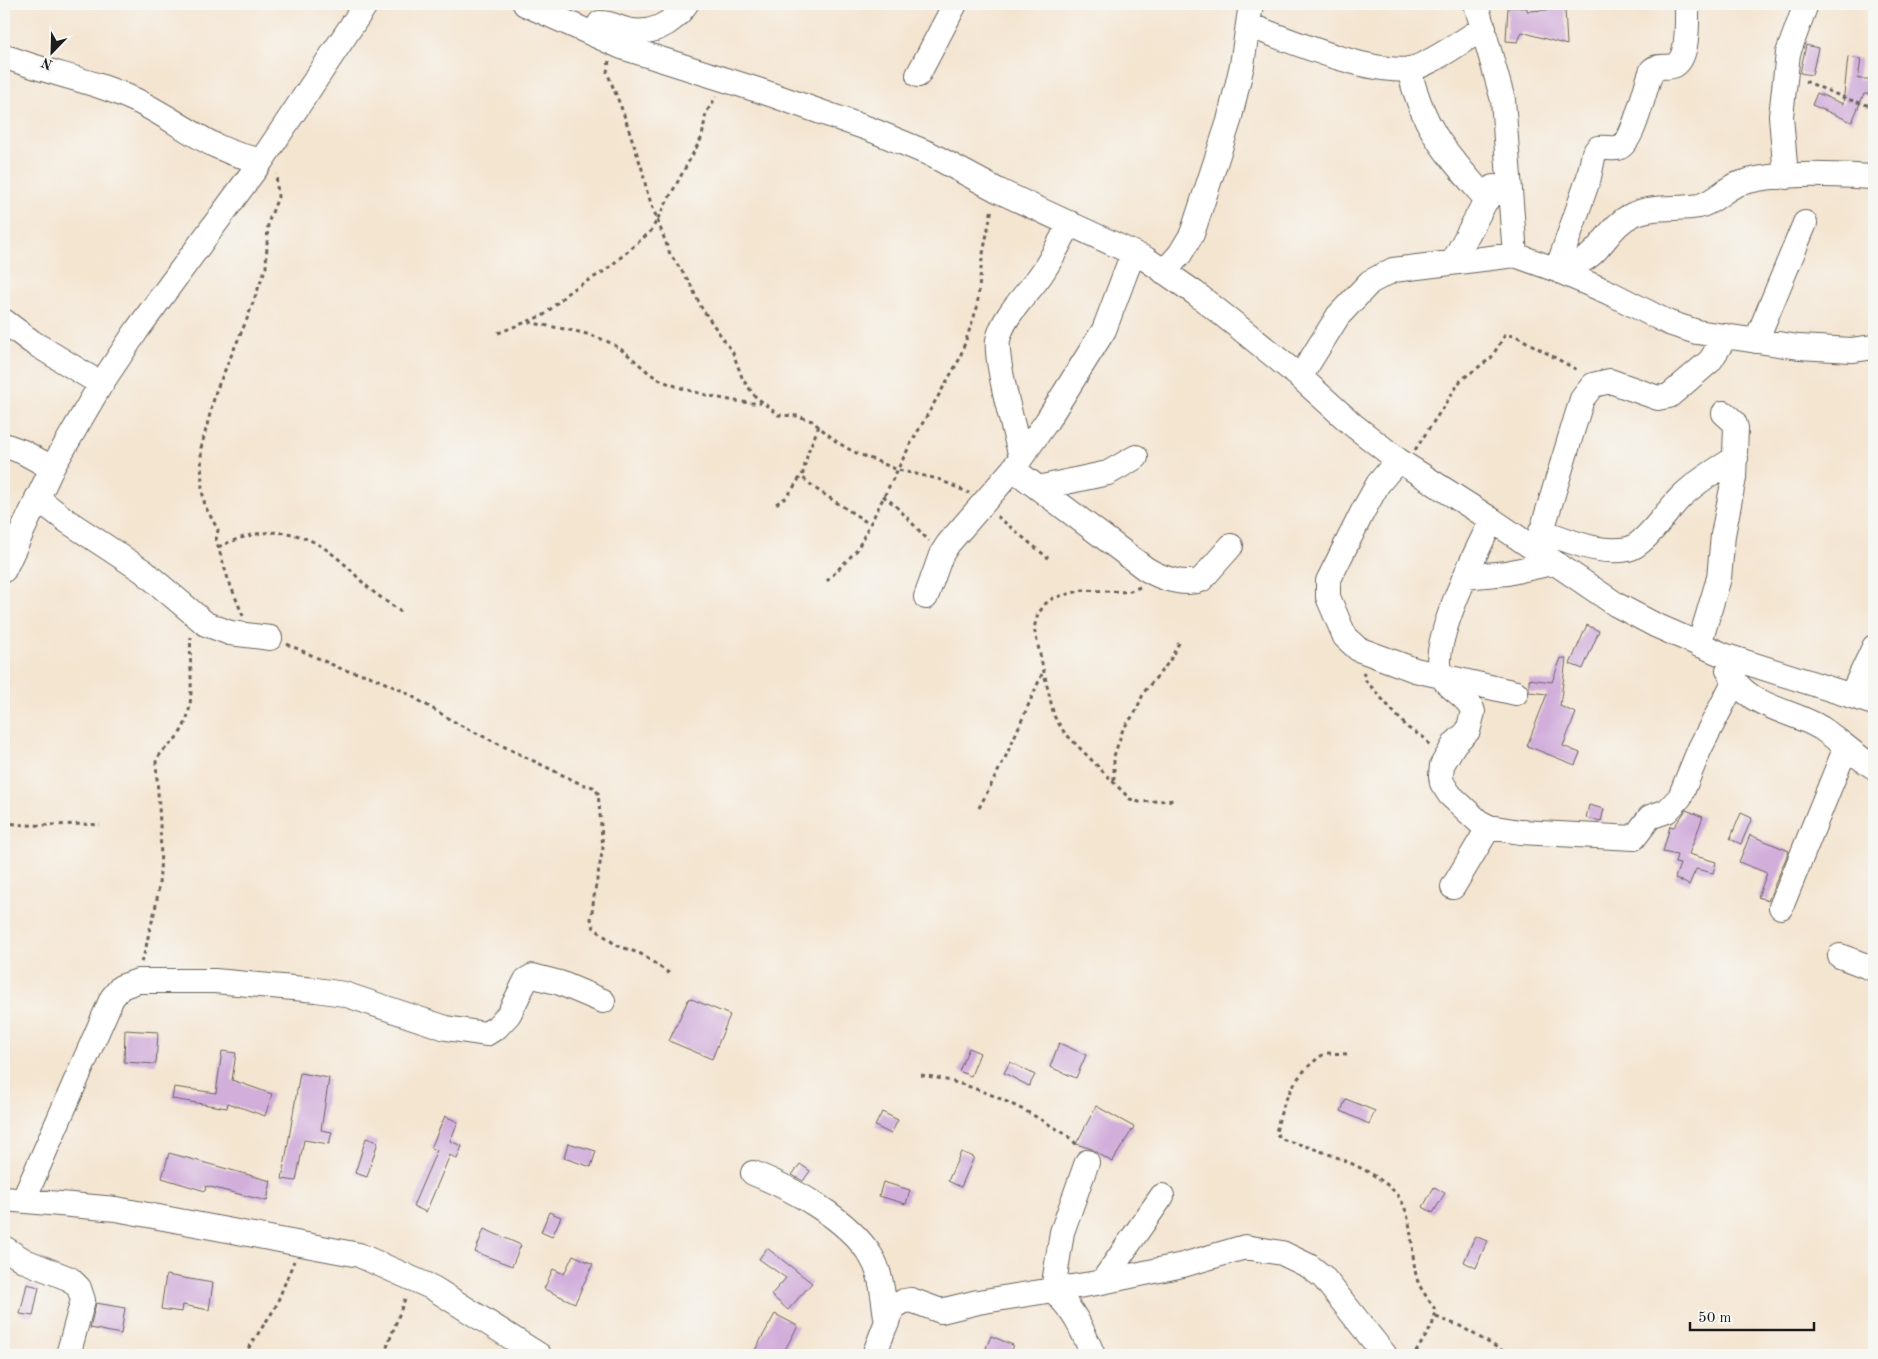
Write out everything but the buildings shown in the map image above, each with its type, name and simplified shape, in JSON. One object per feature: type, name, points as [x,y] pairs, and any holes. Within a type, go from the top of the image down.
[{"type":"street","points":[[4,570],[52,468],[102,384],[137,330],[271,163],[366,4]]},
{"type":"street","points":[[525,4],[602,38],[872,130],[930,154],[999,191],[1133,253],[1195,293],[1300,377],[1353,425],[1401,462],[1492,520],[1543,548],[1617,605],[1726,656],[1874,703]]},
{"type":"street","points":[[602,38],[600,23],[640,32],[661,27],[676,18],[686,4]]},
{"type":"street","points":[[918,75],[955,4]]},
{"type":"street","points":[[1476,4],[1503,100],[1515,255]]},
{"type":"street","points":[[1557,270],[1588,177],[1594,153],[1598,148],[1618,148],[1625,143],[1631,132],[1652,70],[1657,67],[1672,66],[1677,63],[1686,40],[1687,4]]},
{"type":"street","points":[[1786,177],[1781,116],[1788,53],[1804,4]]},
{"type":"street","points":[[1164,272],[1180,254],[1192,234],[1229,121],[1250,15],[1325,54],[1396,70],[1409,69],[1426,63],[1484,28]]},
{"type":"street","points":[[4,56],[133,99],[225,151],[244,158],[271,163]]},
{"type":"street","points":[[1409,69],[1422,114],[1433,134],[1456,166],[1487,200]]},
{"type":"street","points":[[1453,262],[1507,162]]},
{"type":"street","points":[[1557,270],[1574,265],[1589,256],[1616,226],[1631,215],[1639,212],[1700,206],[1739,184],[1786,177],[1818,175],[1874,177]]},
{"type":"street","points":[[1070,223],[1042,273],[1015,308],[1001,331],[998,342],[1017,463],[1038,488],[1146,569],[1166,578],[1183,582],[1201,580],[1231,546]]},
{"type":"street","points":[[1756,340],[1805,223]]},
{"type":"street","points":[[926,597],[944,551],[1017,463],[1047,421],[1104,330],[1133,253]]},
{"type":"street","points":[[1300,377],[1338,316],[1370,282],[1393,270],[1515,255],[1557,270],[1610,293],[1669,323],[1697,332],[1834,350],[1852,350],[1874,345]]},
{"type":"street","points":[[4,321],[32,342],[102,384]]},
{"type":"street","points":[[1543,548],[1582,399],[1593,385],[1610,381],[1658,398],[1669,396],[1710,361],[1726,336]]},
{"type":"street","points":[[1699,645],[1719,578],[1723,535],[1736,458],[1736,428],[1734,422],[1724,413]]},
{"type":"street","points":[[4,445],[23,452],[52,468]]},
{"type":"street","points":[[1038,488],[1108,473],[1136,457]]},
{"type":"street","points":[[1465,576],[1507,573],[1543,548],[1600,548],[1617,550],[1632,547],[1656,526],[1683,495],[1716,469],[1736,458]]},
{"type":"street","points":[[1401,462],[1378,484],[1362,511],[1327,584],[1328,597],[1346,636],[1353,646],[1415,670],[1516,693]]},
{"type":"street","points":[[37,498],[67,521],[143,571],[194,614],[216,629],[263,637]]},
{"type":"street","points":[[1492,520],[1465,576],[1451,611],[1439,663],[1442,676],[1468,702],[1473,712],[1471,726],[1451,749],[1442,765],[1440,771],[1442,783],[1450,795],[1479,822],[1488,827],[1520,832],[1634,838],[1650,817],[1667,811],[1680,797],[1700,748],[1734,682]]},
{"type":"street","points":[[1851,696],[1874,647]]},
{"type":"street","points":[[1726,656],[1728,670],[1734,682],[1745,695],[1810,722],[1874,767]]},
{"type":"street","points":[[1781,907],[1846,747]]},
{"type":"street","points":[[1453,887],[1488,827]]},
{"type":"street","points":[[1840,956],[1874,969]]},
{"type":"street","points":[[539,1355],[462,1305],[414,1279],[359,1255],[116,1209],[14,1199],[112,998],[121,987],[138,981],[215,981],[344,994],[446,1028],[477,1034],[486,1034],[497,1027],[516,1002],[526,980],[533,976],[560,983],[603,1000]]},
{"type":"street","points":[[1052,1290],[1062,1232],[1087,1162]]},
{"type":"street","points":[[753,1173],[785,1186],[824,1212],[852,1234],[871,1256],[878,1272],[886,1323]]},
{"type":"street","points":[[1102,1282],[1162,1196]]},
{"type":"street","points":[[874,1355],[894,1307],[904,1301],[911,1300],[941,1311],[978,1302],[1102,1282],[1183,1265],[1245,1247],[1276,1252],[1309,1266],[1322,1277],[1385,1355]]},
{"type":"street","points":[[4,1248],[25,1261],[70,1279],[79,1288],[83,1300],[68,1355]]},
{"type":"street","points":[[1052,1290],[1069,1306],[1080,1322],[1093,1355]]},
{"type":"path","points":[[602,38],[607,72],[623,112],[642,169],[647,192],[670,254],[690,282],[702,308],[732,353],[743,380],[762,403],[778,415],[806,418],[852,451],[898,470],[926,475],[950,483],[984,505],[1048,558]]},
{"type":"path","points":[[1787,72],[1847,99],[1874,107]]},
{"type":"path","points":[[498,333],[544,315],[571,290],[605,271],[651,231],[702,137],[706,113],[730,82]]},
{"type":"path","points":[[271,163],[276,175],[278,197],[268,223],[266,267],[247,319],[216,391],[201,448],[202,490],[205,506],[218,530],[216,540],[234,596],[263,637],[344,670],[366,676],[403,691],[460,725],[581,784],[593,787],[598,793],[603,848],[591,919],[594,928],[616,945],[641,954],[672,975]]},
{"type":"path","points":[[826,581],[857,550],[868,523],[922,424],[950,379],[968,337],[976,308],[991,212],[999,191]]},
{"type":"path","points":[[528,322],[568,329],[608,341],[651,374],[666,383],[736,402],[762,403]]},
{"type":"path","points":[[1401,462],[1461,380],[1491,358],[1505,335],[1516,336],[1587,375],[1593,385]]},
{"type":"path","points":[[776,504],[787,497],[802,475],[819,426]]},
{"type":"path","points":[[802,475],[816,489],[868,523]]},
{"type":"path","points":[[883,496],[895,505],[926,540],[944,551]]},
{"type":"path","points":[[218,547],[249,535],[266,531],[282,530],[294,533],[308,539],[341,560],[370,589],[401,612]]},
{"type":"path","points":[[1166,578],[1128,592],[1083,590],[1053,598],[1045,604],[1036,618],[1034,628],[1051,710],[1064,732],[1114,780],[1128,797],[1133,800],[1176,800]]},
{"type":"path","points":[[140,964],[147,950],[158,899],[162,858],[156,762],[160,753],[180,732],[189,706],[189,656],[194,614]]},
{"type":"path","points":[[1114,780],[1114,756],[1123,729],[1132,717],[1144,692],[1169,662],[1180,641]]},
{"type":"path","points":[[1353,646],[1366,681],[1408,728],[1428,741],[1440,771]]},
{"type":"path","points":[[979,808],[1006,756],[1042,673]]},
{"type":"path","points":[[4,822],[35,827],[57,823],[100,824]]},
{"type":"path","points":[[1347,1054],[1326,1053],[1300,1074],[1284,1105],[1276,1133],[1281,1139],[1354,1163],[1389,1187],[1397,1196],[1406,1213],[1416,1275],[1424,1295],[1436,1311],[1436,1317],[1414,1355]]},
{"type":"path","points":[[921,1075],[948,1079],[1006,1101],[1028,1112],[1074,1142],[1087,1162]]},
{"type":"path","points":[[244,1355],[275,1308],[301,1244]]},
{"type":"path","points":[[384,1355],[394,1335],[398,1314],[414,1279]]},
{"type":"path","points":[[1436,1317],[1460,1326],[1510,1355]]}]
